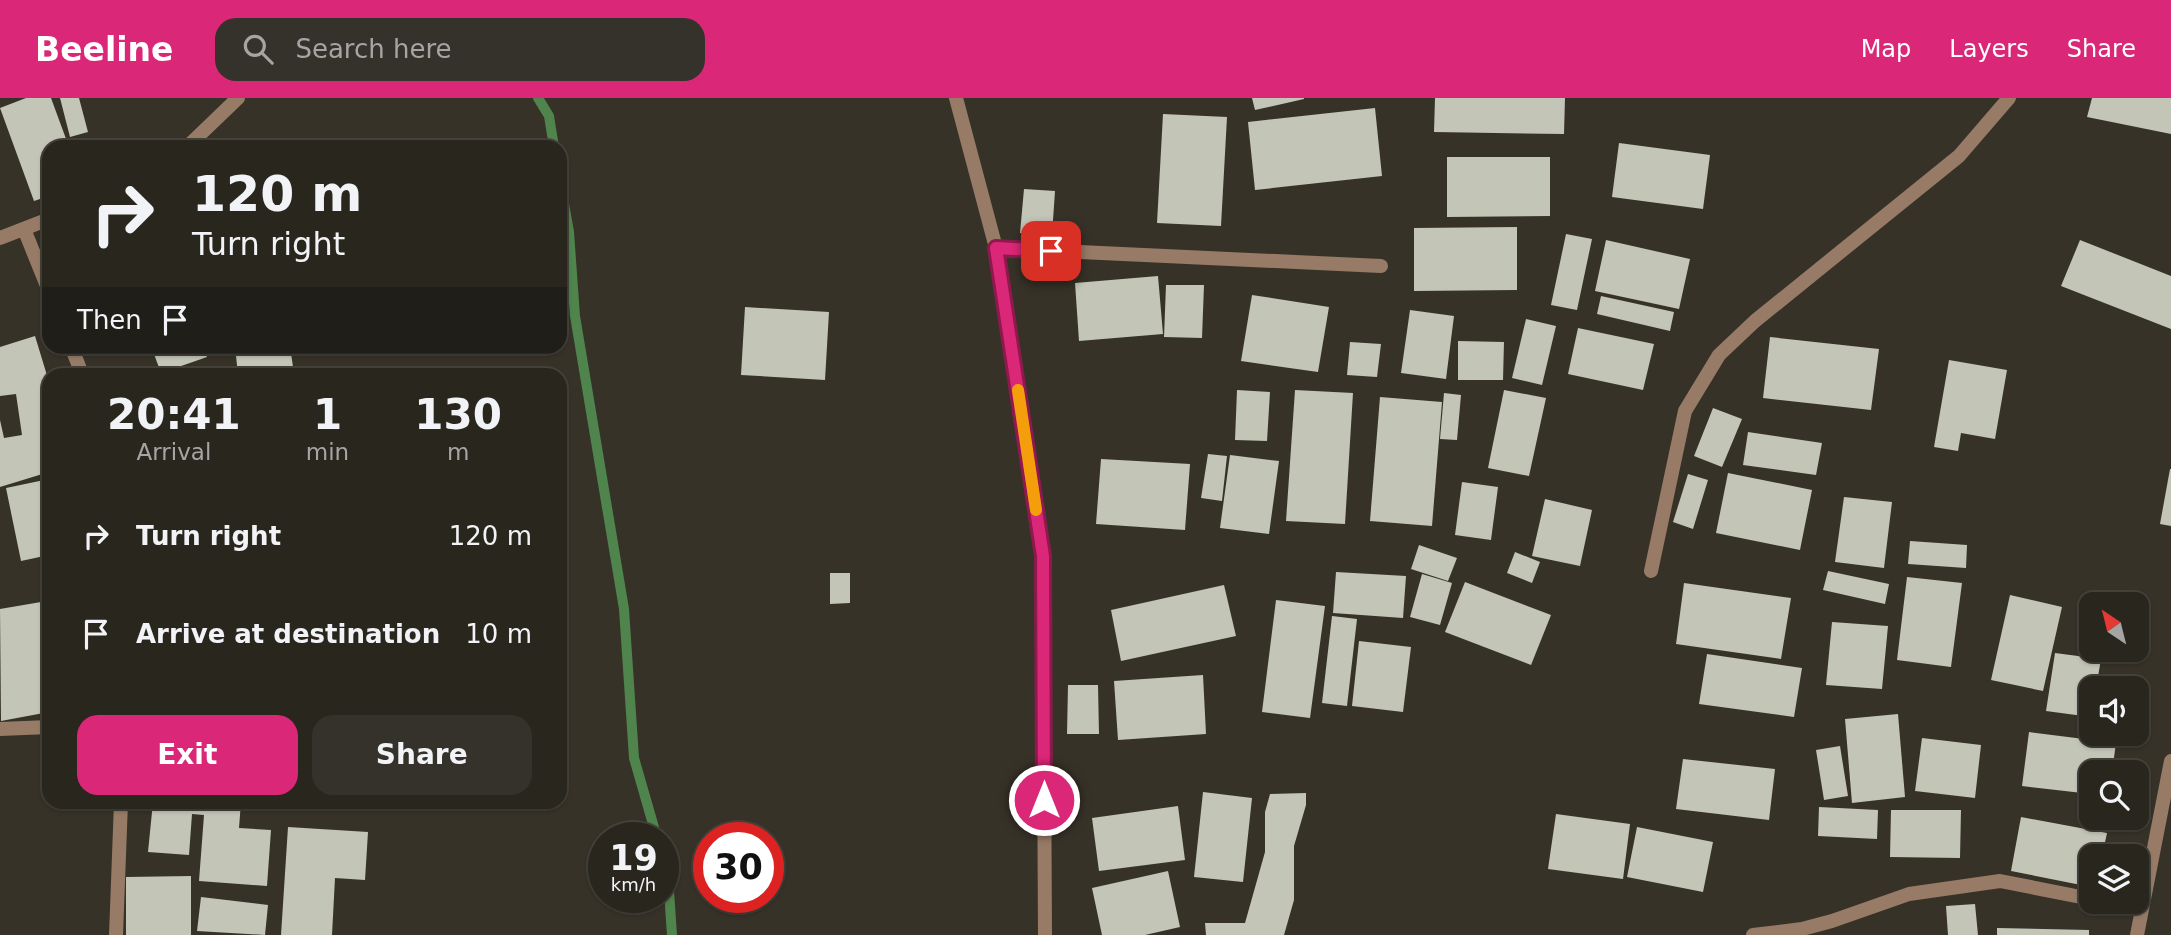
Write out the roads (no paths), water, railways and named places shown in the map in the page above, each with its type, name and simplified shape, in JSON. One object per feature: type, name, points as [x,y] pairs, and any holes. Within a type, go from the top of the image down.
[{"type":"street","points":[[194,140],[238,98]]},
{"type":"street","points":[[956,98],[996,248],[1043,556],[1045,935]]},
{"type":"street","points":[[1651,571],[1685,411],[1719,355],[1755,321],[1959,156],[2009,98]]},
{"type":"street","points":[[0,238],[42,222]]},
{"type":"street","points":[[24,229],[42,274]]},
{"type":"street","points":[[996,248],[1381,266]]},
{"type":"street","points":[[0,729],[42,727]]},
{"type":"street","points":[[2149,869],[2171,761]]},
{"type":"street","points":[[116,935],[121,809]]},
{"type":"street","points":[[1753,935],[1802,929],[1909,894],[2000,881],[2079,897]]},
{"type":"street","points":[[2137,935],[2140,914]]},
{"type":"waterway","points":[[538,98],[549,116],[553,140]]},
{"type":"waterway","points":[[567,221],[575,316],[624,609],[634,758],[652,822]]},
{"type":"waterway","points":[[671,913],[672,935]]}]
